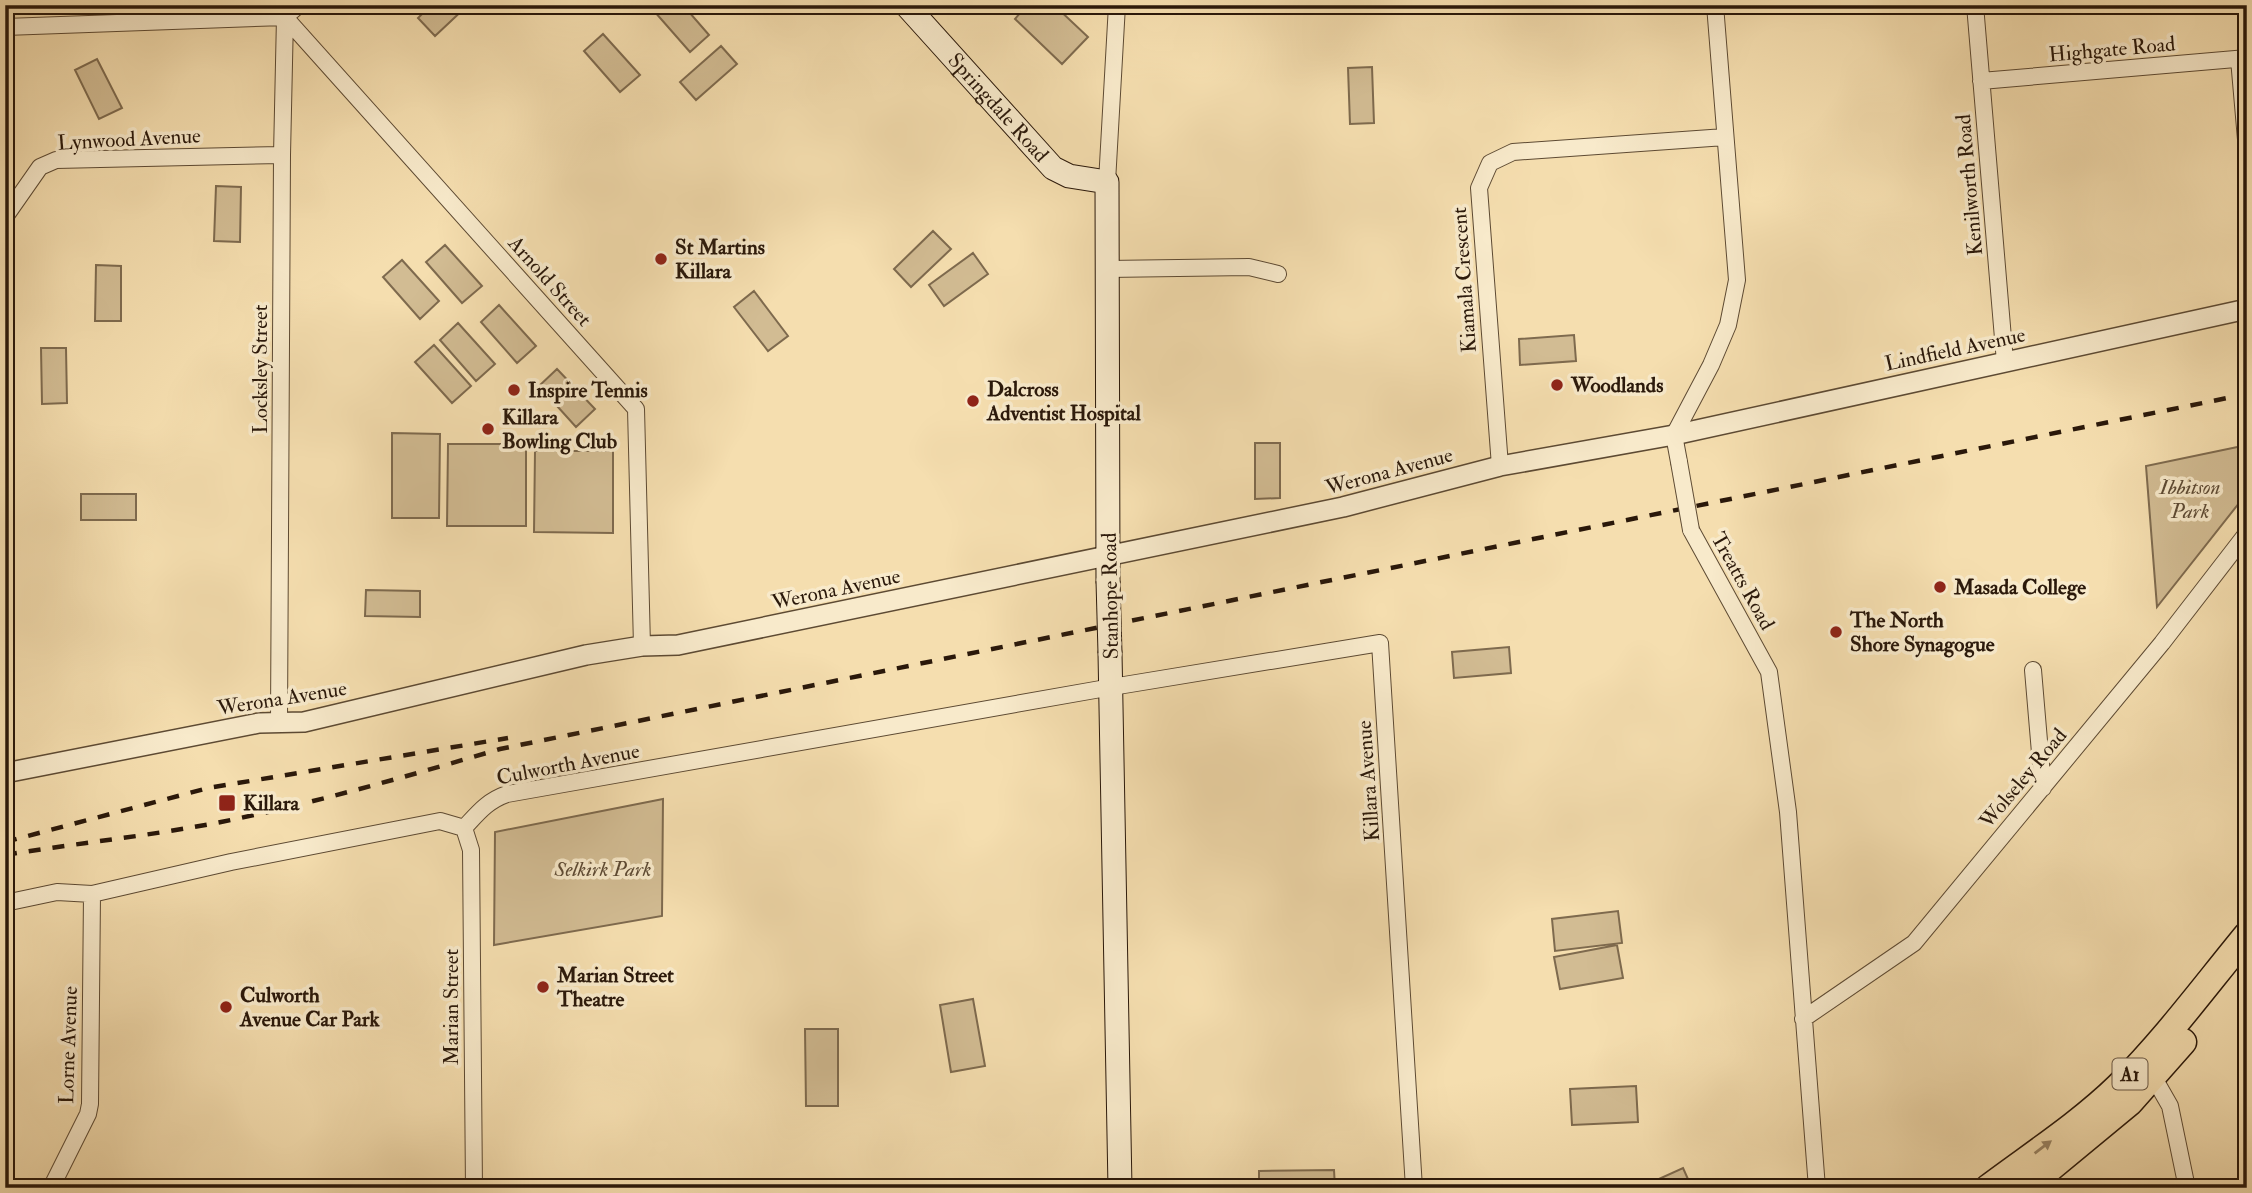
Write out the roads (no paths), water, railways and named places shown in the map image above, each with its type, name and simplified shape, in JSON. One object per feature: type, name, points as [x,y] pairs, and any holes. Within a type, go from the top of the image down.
[{"type":"highway","name":"A1","points":[[1988,1188],[2096,1107],[2117,1088],[2158,1045],[2247,935]]},
{"type":"highway","name":"A1","points":[[2026,1188],[2130,1102],[2154,1078],[2247,964]]},
{"type":"main road","name":"Springdale Road","points":[[906,5],[1053,168],[1069,176],[1107,182]]},
{"type":"main road","name":"Stanhope Road","points":[[1107,182],[1108,581],[1120,1188]]},
{"type":"street","points":[[5,27],[280,11],[299,5]]},
{"type":"street","name":"Stanhope Road","points":[[1107,182],[1117,5]]},
{"type":"street","points":[[1674,435],[1711,365],[1728,325],[1737,279],[1715,5]]},
{"type":"street","name":"Kenilworth Road","points":[[1975,5],[2005,362]]},
{"type":"street","name":"Locksley Street","points":[[279,722],[282,155],[280,11]]},
{"type":"street","name":"Arnold Street","points":[[280,11],[636,409],[642,646]]},
{"type":"street","points":[[2243,58],[2247,151]]},
{"type":"street","name":"Highgate Road","points":[[1981,81],[2243,58]]},
{"type":"street","name":"Kiamala Crescent","points":[[1500,466],[1479,188],[1490,163],[1513,152],[1726,137]]},
{"type":"street","name":"Lynwood Avenue","points":[[5,217],[40,167],[57,160],[282,155]]},
{"type":"street","points":[[1107,270],[1250,267],[1278,274]]},
{"type":"street","name":"Lindfield Avenue","points":[[1674,435],[2247,309]]},
{"type":"street","name":"Werona Avenue","points":[[5,773],[184,737],[279,722],[304,722],[586,655],[642,646],[678,645],[1343,507],[1500,466],[1674,435]]},
{"type":"street","name":"Treatts Road","points":[[1674,435],[1691,530],[1769,672],[1788,812],[1817,1188]]},
{"type":"street","name":"Wolseley Road","points":[[1803,1019],[1914,943],[2162,643],[2247,533]]},
{"type":"street","name":"Killara Avenue","points":[[1112,687],[1380,643],[1414,1188]]},
{"type":"street","points":[[2033,670],[2043,788]]},
{"type":"street","name":"Culworth Avenue","points":[[464,828],[483,806],[494,798],[507,794],[1112,687]]},
{"type":"street","points":[[5,903],[57,892],[92,894],[231,862],[440,821],[464,828]]},
{"type":"street","name":"Marian Street","points":[[464,828],[471,850],[474,1188]]},
{"type":"street","name":"Lorne Avenue","points":[[51,1188],[88,1114],[90,1104],[92,894]]},
{"type":"street","points":[[2154,1078],[2170,1107],[2187,1188]]},
{"type":"railway","points":[[5,855],[256,815],[500,749],[2247,394]]},
{"type":"railway","points":[[5,842],[208,788],[508,738]]},
{"type":"place","name":"St Martins Killara","points":[[661,259]]},
{"type":"place","name":"Woodlands","points":[[1557,385]]},
{"type":"place","name":"Inspire Tennis","points":[[514,390]]},
{"type":"place","name":"Dalcross Adventist Hospital","points":[[973,401]]},
{"type":"place","name":"Killara Bowling Club","points":[[488,429]]},
{"type":"place","name":"Masada College","points":[[1940,587]]},
{"type":"place","name":"The North Shore Synagogue","points":[[1836,632]]},
{"type":"place","name":"Killara","points":[[227,803]]},
{"type":"place","name":"Marian Street Theatre","points":[[543,987]]},
{"type":"place","name":"Culworth Avenue Car Park","points":[[226,1007]]},
{"type":"park label","name":"Ibbitson Park","points":[[2190,499]]},
{"type":"park label","name":"Selkirk Park","points":[[603,869]]}]
